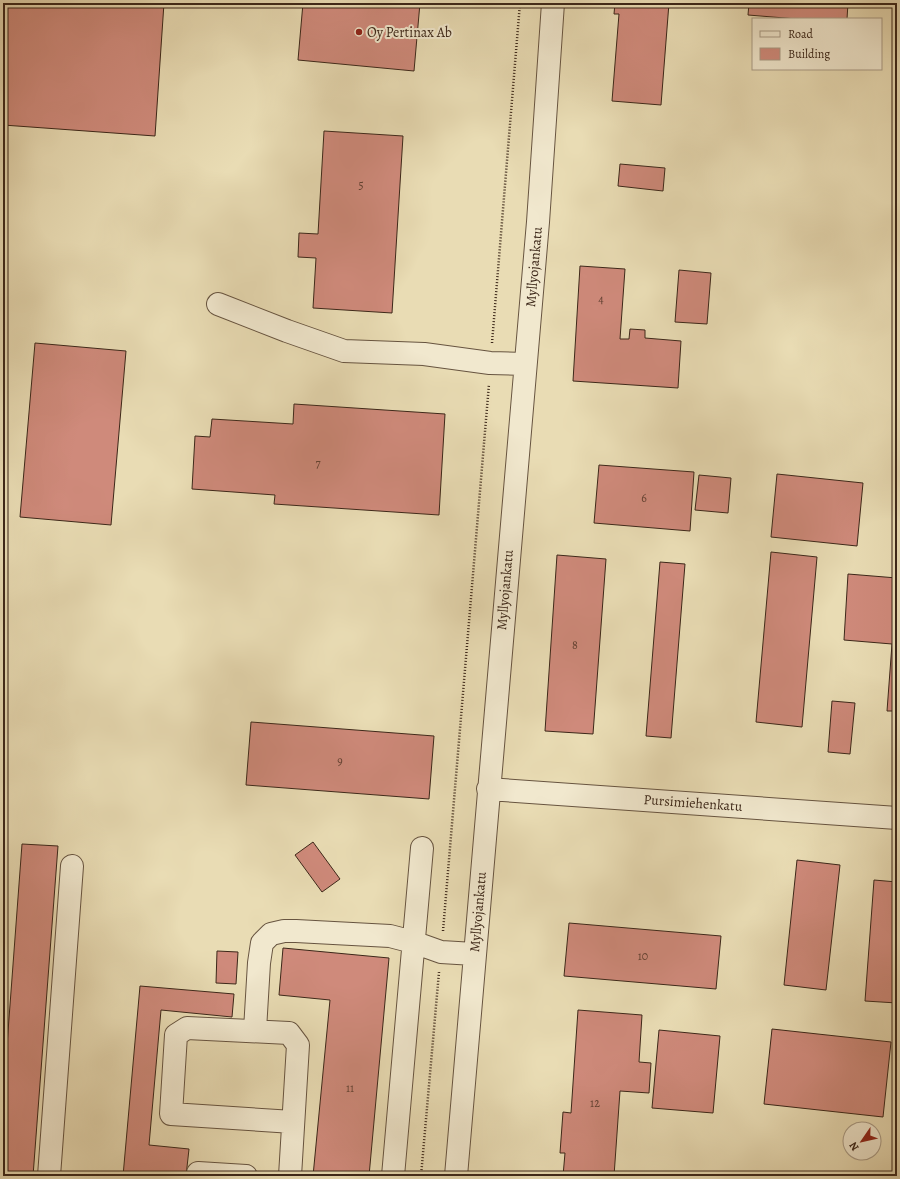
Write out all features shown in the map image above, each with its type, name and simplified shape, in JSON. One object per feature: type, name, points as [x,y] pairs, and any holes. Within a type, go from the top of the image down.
[{"type":"street","name":"Myllyojankatu","points":[[456,1176],[488,789],[538,222],[553,3]]},
{"type":"street","points":[[218,304],[344,351],[424,354],[490,363],[525,364]]},
{"type":"street","name":"Pursimiehenkatu","points":[[488,789],[897,818]]},
{"type":"street","points":[[393,1176],[422,848]]},
{"type":"street","points":[[49,1176],[72,866]]},
{"type":"street","points":[[255,1030],[259,963],[262,943],[271,934],[284,931],[296,931],[390,936],[441,952],[474,954]]},
{"type":"street","points":[[290,1176],[298,1045],[289,1032],[187,1028],[176,1035],[171,1114],[293,1122]]},
{"type":"street","points":[[198,1176],[198,1173],[246,1176]]},
{"type":"path","points":[[421,1176],[520,3]]},
{"type":"building","points":[[3,3],[164,3],[155,136],[3,125]]},
{"type":"building","name":"Oy Pertinax Ab","points":[[303,3],[420,3],[414,71],[298,60]]},
{"type":"building","points":[[615,3],[669,3],[661,105],[612,101],[619,14],[614,14]]},
{"type":"building","points":[[749,3],[848,3],[847,18],[785,18],[748,15]]},
{"type":"building","points":[[324,131],[403,136],[392,313],[313,308],[316,258],[298,257],[299,233],[318,234]]},
{"type":"building","points":[[620,164],[665,168],[663,191],[618,186]]},
{"type":"building","points":[[580,266],[625,269],[620,339],[629,339],[630,329],[645,330],[645,338],[681,341],[678,388],[573,381]]},
{"type":"building","points":[[679,270],[711,273],[707,324],[675,322]]},
{"type":"building","points":[[35,343],[126,351],[111,525],[20,517]]},
{"type":"building","points":[[294,404],[445,414],[439,515],[274,504],[275,495],[192,489],[195,436],[210,437],[212,419],[293,424]]},
{"type":"building","points":[[599,465],[694,472],[690,531],[594,523]]},
{"type":"building","points":[[777,474],[863,483],[857,546],[771,537]]},
{"type":"building","points":[[699,475],[731,478],[728,513],[695,510]]},
{"type":"building","points":[[771,552],[817,557],[802,727],[756,722]]},
{"type":"building","points":[[557,555],[606,559],[593,734],[545,731]]},
{"type":"building","points":[[660,562],[685,564],[671,738],[646,736]]},
{"type":"building","points":[[848,574],[897,578],[897,711],[887,711],[892,644],[844,640]]},
{"type":"building","points":[[832,701],[855,703],[850,754],[828,752]]},
{"type":"building","points":[[251,722],[434,736],[429,799],[246,785]]},
{"type":"building","points":[[313,842],[340,879],[322,892],[295,855]]},
{"type":"building","points":[[22,844],[58,846],[33,1176],[3,1176],[3,1099]]},
{"type":"building","points":[[797,860],[840,865],[826,990],[784,985]]},
{"type":"building","points":[[874,880],[897,882],[897,1003],[865,1001]]},
{"type":"building","points":[[569,923],[721,936],[716,989],[564,976]]},
{"type":"building","points":[[283,948],[389,958],[369,1176],[313,1176],[330,1000],[279,995]]},
{"type":"building","points":[[217,951],[238,952],[236,984],[216,983]]},
{"type":"building","points":[[140,986],[234,994],[232,1017],[161,1010],[149,1145],[189,1149],[186,1176],[123,1176]]},
{"type":"building","points":[[578,1010],[642,1015],[639,1062],[651,1063],[649,1093],[620,1091],[614,1176],[563,1176],[565,1153],[560,1153],[563,1112],[571,1113]]},
{"type":"building","points":[[772,1029],[891,1042],[883,1117],[764,1104]]},
{"type":"building","points":[[659,1030],[720,1036],[713,1113],[652,1108]]},
{"type":"place","name":"Oy Pertinax Ab","points":[[359,32]]}]
